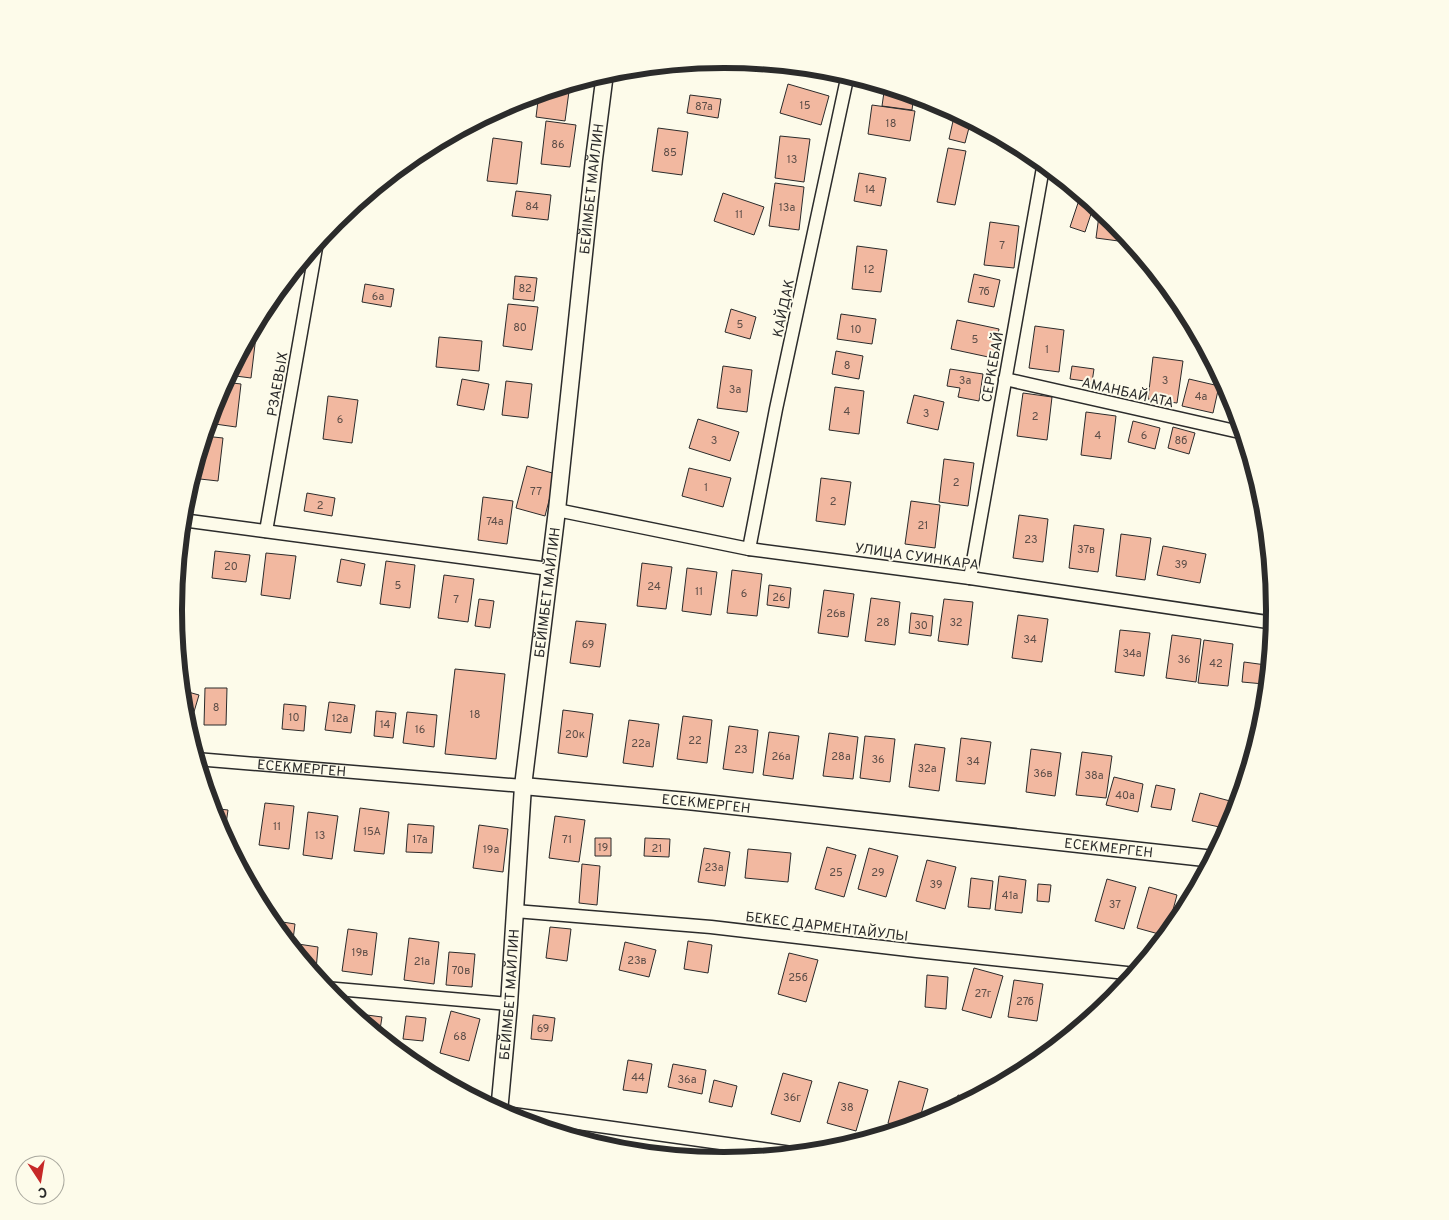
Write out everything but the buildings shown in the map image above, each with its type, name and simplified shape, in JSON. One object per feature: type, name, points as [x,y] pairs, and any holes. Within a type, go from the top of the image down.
[{"type":"street","name":"БЕЙІМБЕТ МАЙЛИН","points":[[500,1104],[510,1004],[514,911],[523,786],[557,510],[604,81]]},
{"type":"street","name":"КАЙДАК","points":[[748,549],[846,82]]},
{"type":"street","name":"СЕРКЕБАЙ","points":[[970,578],[1042,171]]},
{"type":"street","name":"РЗАЕВЫХ","points":[[266,531],[315,255]]},
{"type":"street","name":"АМАНБАЙ АТА","points":[[1005,378],[1236,431]]},
{"type":"street","name":"УЛИЦА СУИНКАРА","points":[[557,510],[748,549],[970,578],[1267,622]]},
{"type":"street","points":[[190,521],[549,569]]},
{"type":"street","name":"EСЕКМЕРГЕН","points":[[203,760],[686,801],[1207,858]]},
{"type":"street","name":"БЕКЕС ДАРМЕНТАЙУЛЫ","points":[[514,911],[711,927],[1127,973]]},
{"type":"street","points":[[336,989],[510,1004]]},
{"type":"street","points":[[531,1116],[771,1150]]}]
